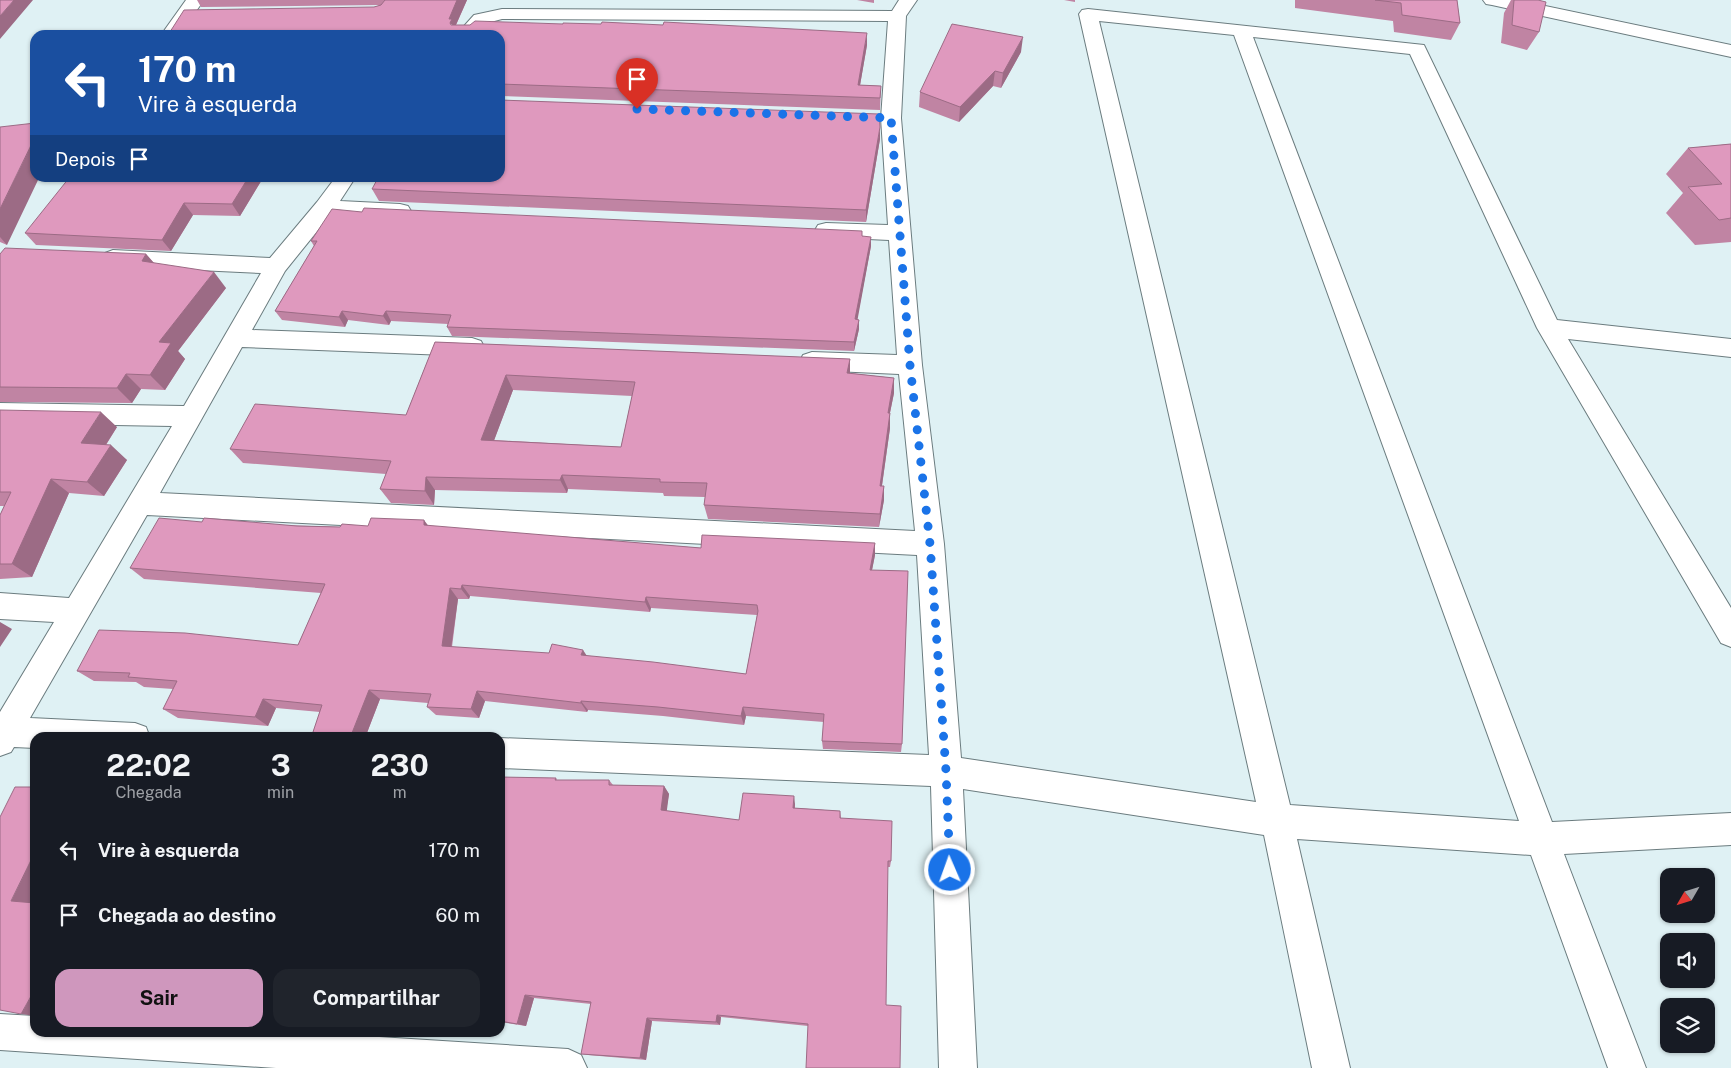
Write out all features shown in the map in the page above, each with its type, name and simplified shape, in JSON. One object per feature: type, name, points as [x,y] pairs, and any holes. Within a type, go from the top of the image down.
[{"type":"street","points":[[1492,0],[1731,51]]},
{"type":"street","points":[[174,30],[184,15],[199,7]]},
{"type":"street","points":[[469,30],[478,19],[502,14],[902,8],[881,118],[902,233],[910,365],[930,544],[946,771],[958,1068]]},
{"type":"street","points":[[1331,1068],[1277,821],[1088,14],[1417,49],[1549,328],[1731,634]]},
{"type":"street","points":[[1242,30],[1627,1068]]},
{"type":"street","points":[[30,736],[3,736],[192,416],[276,266],[325,207],[342,182]]},
{"type":"street","points":[[325,207],[424,212]]},
{"type":"street","points":[[802,229],[902,233]]},
{"type":"street","points":[[92,257],[276,266]]},
{"type":"street","points":[[1549,328],[1731,348]]},
{"type":"street","points":[[235,338],[493,348]]},
{"type":"street","points":[[791,360],[910,365]]},
{"type":"street","points":[[0,413],[192,416]]},
{"type":"street","points":[[140,503],[930,544]]},
{"type":"street","points":[[0,606],[77,611]]},
{"type":"street","points":[[505,753],[946,771],[1277,821],[1542,839],[1731,829]]},
{"type":"street","points":[[0,1032],[30,1034]]},
{"type":"street","points":[[79,1037],[568,1068]]},
{"type":"building","points":[[0,0],[14,0],[0,16]]},
{"type":"building","points":[[385,0],[457,0],[449,19],[452,19],[451,25],[470,25],[475,21],[563,24],[601,24],[602,22],[663,25],[664,22],[867,33],[858,85],[881,86],[880,98],[505,84],[505,30],[171,30],[184,10],[374,7],[381,5]]},
{"type":"building","points":[[1375,0],[1457,0],[1460,23],[1402,15],[1401,3]]},
{"type":"building","points":[[1514,0],[1546,2],[1539,32],[1512,25]]},
{"type":"building","points":[[952,24],[1023,37],[1003,73],[995,71],[960,107],[920,92]]},
{"type":"building","points":[[505,100],[879,114],[880,127],[866,210],[372,189],[376,182],[505,182]]},
{"type":"building","points":[[30,124],[30,147],[0,209],[0,127]]},
{"type":"building","points":[[1731,144],[1731,218],[1719,220],[1688,187],[1722,184],[1688,148]]},
{"type":"building","points":[[66,182],[246,182],[232,204],[184,203],[162,240],[25,233]]},
{"type":"building","points":[[364,208],[862,231],[862,236],[871,237],[855,319],[859,320],[854,342],[447,327],[451,315],[386,311],[383,316],[342,311],[339,317],[275,311],[317,241],[311,241],[332,209],[362,212]]},
{"type":"building","points":[[5,248],[146,254],[142,261],[214,272],[159,342],[171,343],[150,375],[126,374],[117,388],[0,387],[0,254]]},
{"type":"building","points":[[435,342],[850,359],[847,373],[894,378],[880,486],[884,486],[880,514],[704,505],[707,483],[660,482],[660,479],[562,475],[560,480],[426,477],[425,491],[380,489],[391,461],[230,449],[255,404],[406,415]],"holes":[[[506,375],[635,382],[621,447],[481,440]]]},
{"type":"building","points":[[0,410],[101,412],[81,443],[111,445],[87,482],[51,479],[12,564],[0,564],[0,515],[11,492],[0,492]]},
{"type":"building","points":[[159,518],[202,522],[204,518],[297,526],[340,527],[342,524],[368,526],[371,518],[424,520],[424,525],[701,548],[702,535],[875,543],[870,570],[908,571],[902,744],[822,741],[824,714],[743,707],[741,716],[658,707],[581,701],[581,703],[477,691],[471,709],[427,707],[431,694],[369,690],[352,732],[313,732],[322,705],[263,699],[255,717],[163,709],[177,681],[128,677],[130,673],[77,671],[99,630],[185,633],[298,645],[325,584],[130,568]],"holes":[[[462,585],[645,602],[646,597],[757,605],[758,611],[746,674],[581,655],[583,650],[552,644],[549,653],[442,646],[450,588],[461,589]]]},
{"type":"building","points":[[505,777],[556,778],[555,780],[609,780],[609,785],[664,786],[661,810],[739,820],[743,793],[794,796],[793,808],[840,811],[840,818],[892,821],[891,861],[888,861],[886,1005],[901,1006],[900,1068],[806,1068],[808,1024],[717,1015],[716,1022],[647,1018],[640,1058],[581,1054],[591,1002],[525,995],[517,1024],[505,1022]]},
{"type":"building","points":[[15,787],[30,787],[30,862],[11,901],[30,903],[30,998],[21,1014],[0,1010],[0,817]]},
{"type":"route","points":[[637,109],[891,118],[902,233],[910,365],[930,544],[946,771],[950,870]]}]
